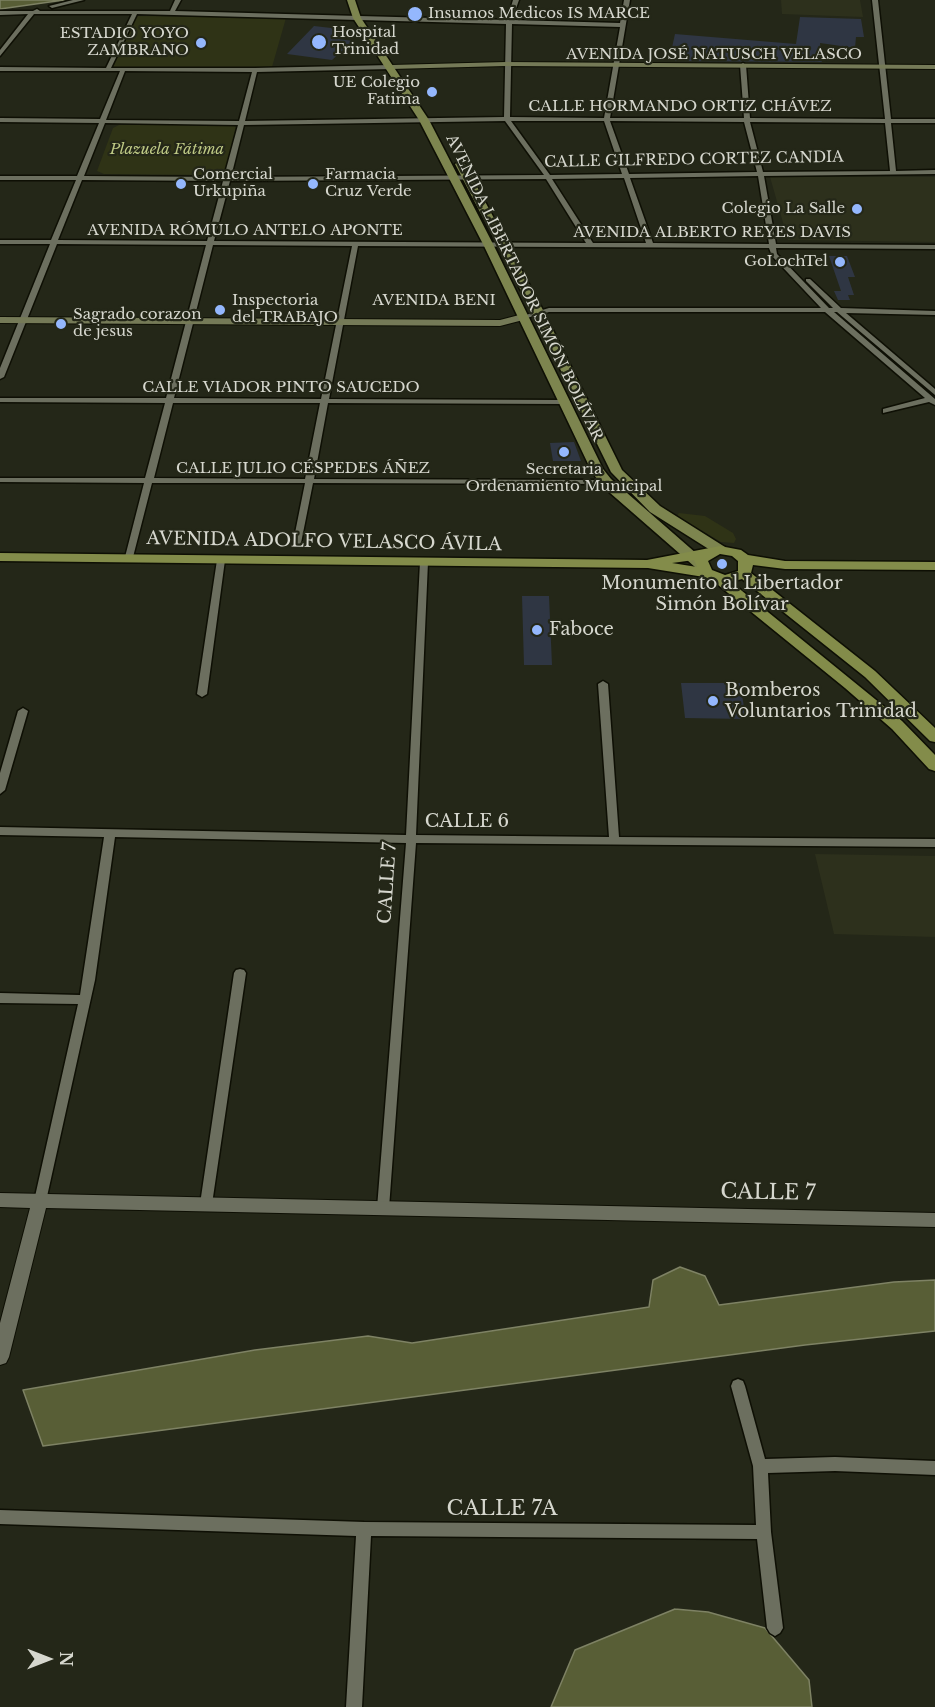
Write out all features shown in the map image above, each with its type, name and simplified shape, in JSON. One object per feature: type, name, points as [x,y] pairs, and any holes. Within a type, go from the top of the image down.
[{"type":"highway","points":[[707,562],[736,553],[745,568],[774,597],[870,674],[935,738]]},
{"type":"highway","name":"AVENIDA ADOLFO VELASCO ÁVILA","points":[[0,556],[648,564],[707,562]]},
{"type":"highway","name":"AVENIDA ADOLFO VELASCO ÁVILA","points":[[648,564],[707,562]]},
{"type":"highway","points":[[707,562],[732,579],[745,568],[785,565],[935,566]]},
{"type":"highway","points":[[707,562],[897,725],[935,765]]},
{"type":"highway","points":[[774,597],[771,576],[776,569],[785,565]]},
{"type":"main road","name":"AVENIDA LIBERTADOR SIMÓN BOLÍVAR","points":[[351,0],[391,67],[430,120],[466,176],[538,312],[617,472],[707,562]]},
{"type":"main road","name":"AVENIDA LIBERTADOR SIMÓN BOLÍVAR","points":[[363,0],[363,18],[404,67],[430,120],[453,177],[489,246],[562,402],[606,483],[707,562]]},
{"type":"main road","name":"AVENIDA JOSÉ NATUSCH VELASCO","points":[[391,67],[506,65],[935,68]]},
{"type":"main road","name":"AVENIDA BENI","points":[[0,314],[24,317],[500,322],[523,317]]},
{"type":"main road","name":"AVENIDA BENI","points":[[0,320],[24,317]]},
{"type":"street","points":[[0,54],[35,11],[81,0]]},
{"type":"street","points":[[172,13],[178,0]]},
{"type":"street","points":[[516,0],[509,22],[506,65],[507,118],[547,175],[591,246]]},
{"type":"street","points":[[627,0],[621,25],[607,120],[650,246]]},
{"type":"street","points":[[875,0],[885,120],[893,171]]},
{"type":"street","points":[[108,69],[135,12]]},
{"type":"street","points":[[0,13],[135,12],[621,25]]},
{"type":"street","points":[[0,69],[255,70],[391,67]]},
{"type":"street","points":[[743,67],[747,120],[760,172],[774,255],[827,310],[933,398]]},
{"type":"street","points":[[0,377],[123,70]]},
{"type":"street","points":[[129,557],[255,70]]},
{"type":"street","name":"CALLE HORMANDO ORTIZ CHÁVEZ","points":[[0,120],[241,123],[507,118],[935,121]]},
{"type":"street","name":"CALLE GILFREDO CORTEZ CANDIA","points":[[0,178],[453,177],[625,173],[935,172]]},
{"type":"street","name":"AVENIDA RÓMULO ANTELO APONTE","points":[[0,242],[489,246]]},
{"type":"street","points":[[297,543],[322,403],[355,246]]},
{"type":"street","name":"AVENIDA ALBERTO REYES DAVIS","points":[[489,246],[935,247]]},
{"type":"street","points":[[773,247],[933,398]]},
{"type":"street","points":[[523,317],[538,312],[827,310],[935,313]]},
{"type":"street","points":[[886,411],[933,398]]},
{"type":"street","name":"CALLE VIADOR PINTO SAUCEDO","points":[[0,400],[322,403],[562,402]]},
{"type":"street","name":"CALLE JULIO CÉSPEDES ÁÑEZ","points":[[0,480],[606,483]]},
{"type":"street","points":[[202,694],[221,560]]},
{"type":"street","name":"CALLE 7","points":[[383,1208],[411,838],[424,562]]},
{"type":"street","points":[[603,684],[614,838]]},
{"type":"street","points":[[0,790],[23,711]]},
{"type":"street","name":"CALLE 6","points":[[0,831],[935,843]]},
{"type":"street","points":[[0,1357],[40,1201],[84,1000],[110,833]]},
{"type":"street","points":[[206,1204],[240,973]]},
{"type":"street","points":[[0,998],[84,1000]]},
{"type":"street","name":"CALLE 7","points":[[0,1200],[935,1220]]},
{"type":"street","points":[[738,1386],[760,1466],[764,1532],[775,1628]]},
{"type":"street","points":[[760,1466],[835,1464],[935,1468]]},
{"type":"street","name":"CALLE 7A","points":[[0,1517],[364,1529],[764,1532]]},
{"type":"street","points":[[354,1707],[364,1529]]},
{"type":"shaded area","points":[[0,0],[64,0],[0,9]]},
{"type":"shaded area","points":[[781,0],[860,0],[863,17],[782,14]]},
{"type":"shaded area","name":"Colegio La Salle","points":[[770,177],[935,177],[935,242],[788,240]]},
{"type":"shaded area","points":[[815,854],[935,856],[935,937],[834,934]]},
{"type":"shaded area","points":[[680,1267],[705,1276],[719,1305],[894,1282],[935,1280],[935,1331],[805,1345],[43,1446],[23,1390],[255,1350],[368,1336],[412,1343],[649,1307],[653,1280]]},
{"type":"shaded area","points":[[675,1609],[708,1612],[765,1628],[809,1680],[812,1707],[551,1707],[575,1650]]},
{"type":"green space","name":"ESTADIO YOYO ZAMBRANO","points":[[137,16],[286,18],[272,67],[112,67]]},
{"type":"green space","name":"Plazuela Fátima","points":[[119,125],[232,125],[236,127],[226,172],[221,175],[104,174],[97,171],[113,128]]},
{"type":"green space","points":[[679,513],[705,516],[733,533],[736,539],[734,543],[721,542],[677,516]]},
{"type":"building","points":[[800,17],[861,19],[864,37],[856,37],[855,48],[820,43],[822,62],[669,61],[675,34],[796,44]]},
{"type":"building","name":"Hospital Trinidad","points":[[314,26],[340,29],[331,38],[353,41],[332,60],[287,54]]},
{"type":"building","points":[[829,256],[847,256],[855,277],[848,277],[854,295],[848,295],[850,300],[838,300],[834,291],[841,291]]},
{"type":"building","name":"Secretaria Ordenamiento Municipal","points":[[574,442],[581,461],[553,461],[550,443]]},
{"type":"building","name":"Faboce","points":[[522,596],[549,596],[552,665],[524,665]]},
{"type":"building","name":"Bomberos Voluntarios Trinidad","points":[[681,683],[740,683],[746,719],[685,718]]},
{"type":"place","name":"Insumos Medicos IS MARCE","points":[[415,14]]},
{"type":"place","name":"Hospital Trinidad","points":[[319,42]]},
{"type":"place","name":"ESTADIO YOYO ZAMBRANO","points":[[201,43]]},
{"type":"place","name":"UE Colegio Fatima","points":[[432,92]]},
{"type":"place","name":"Comercial Urkupiña","points":[[181,184]]},
{"type":"place","name":"Farmacia Cruz Verde","points":[[313,184]]},
{"type":"place","name":"Colegio La Salle","points":[[857,209]]},
{"type":"place","name":"GoLochTel","points":[[840,262]]},
{"type":"place","name":"Inspectoria del TRABAJO","points":[[220,310]]},
{"type":"place","name":"Sagrado corazon de jesus","points":[[61,324]]},
{"type":"place","name":"Secretaria Ordenamiento Municipal","points":[[564,452]]},
{"type":"place","name":"Monumento al Libertador Simón Bolívar","points":[[722,564]]},
{"type":"place","name":"Faboce","points":[[537,630]]},
{"type":"place","name":"Bomberos Voluntarios Trinidad","points":[[713,701]]}]
